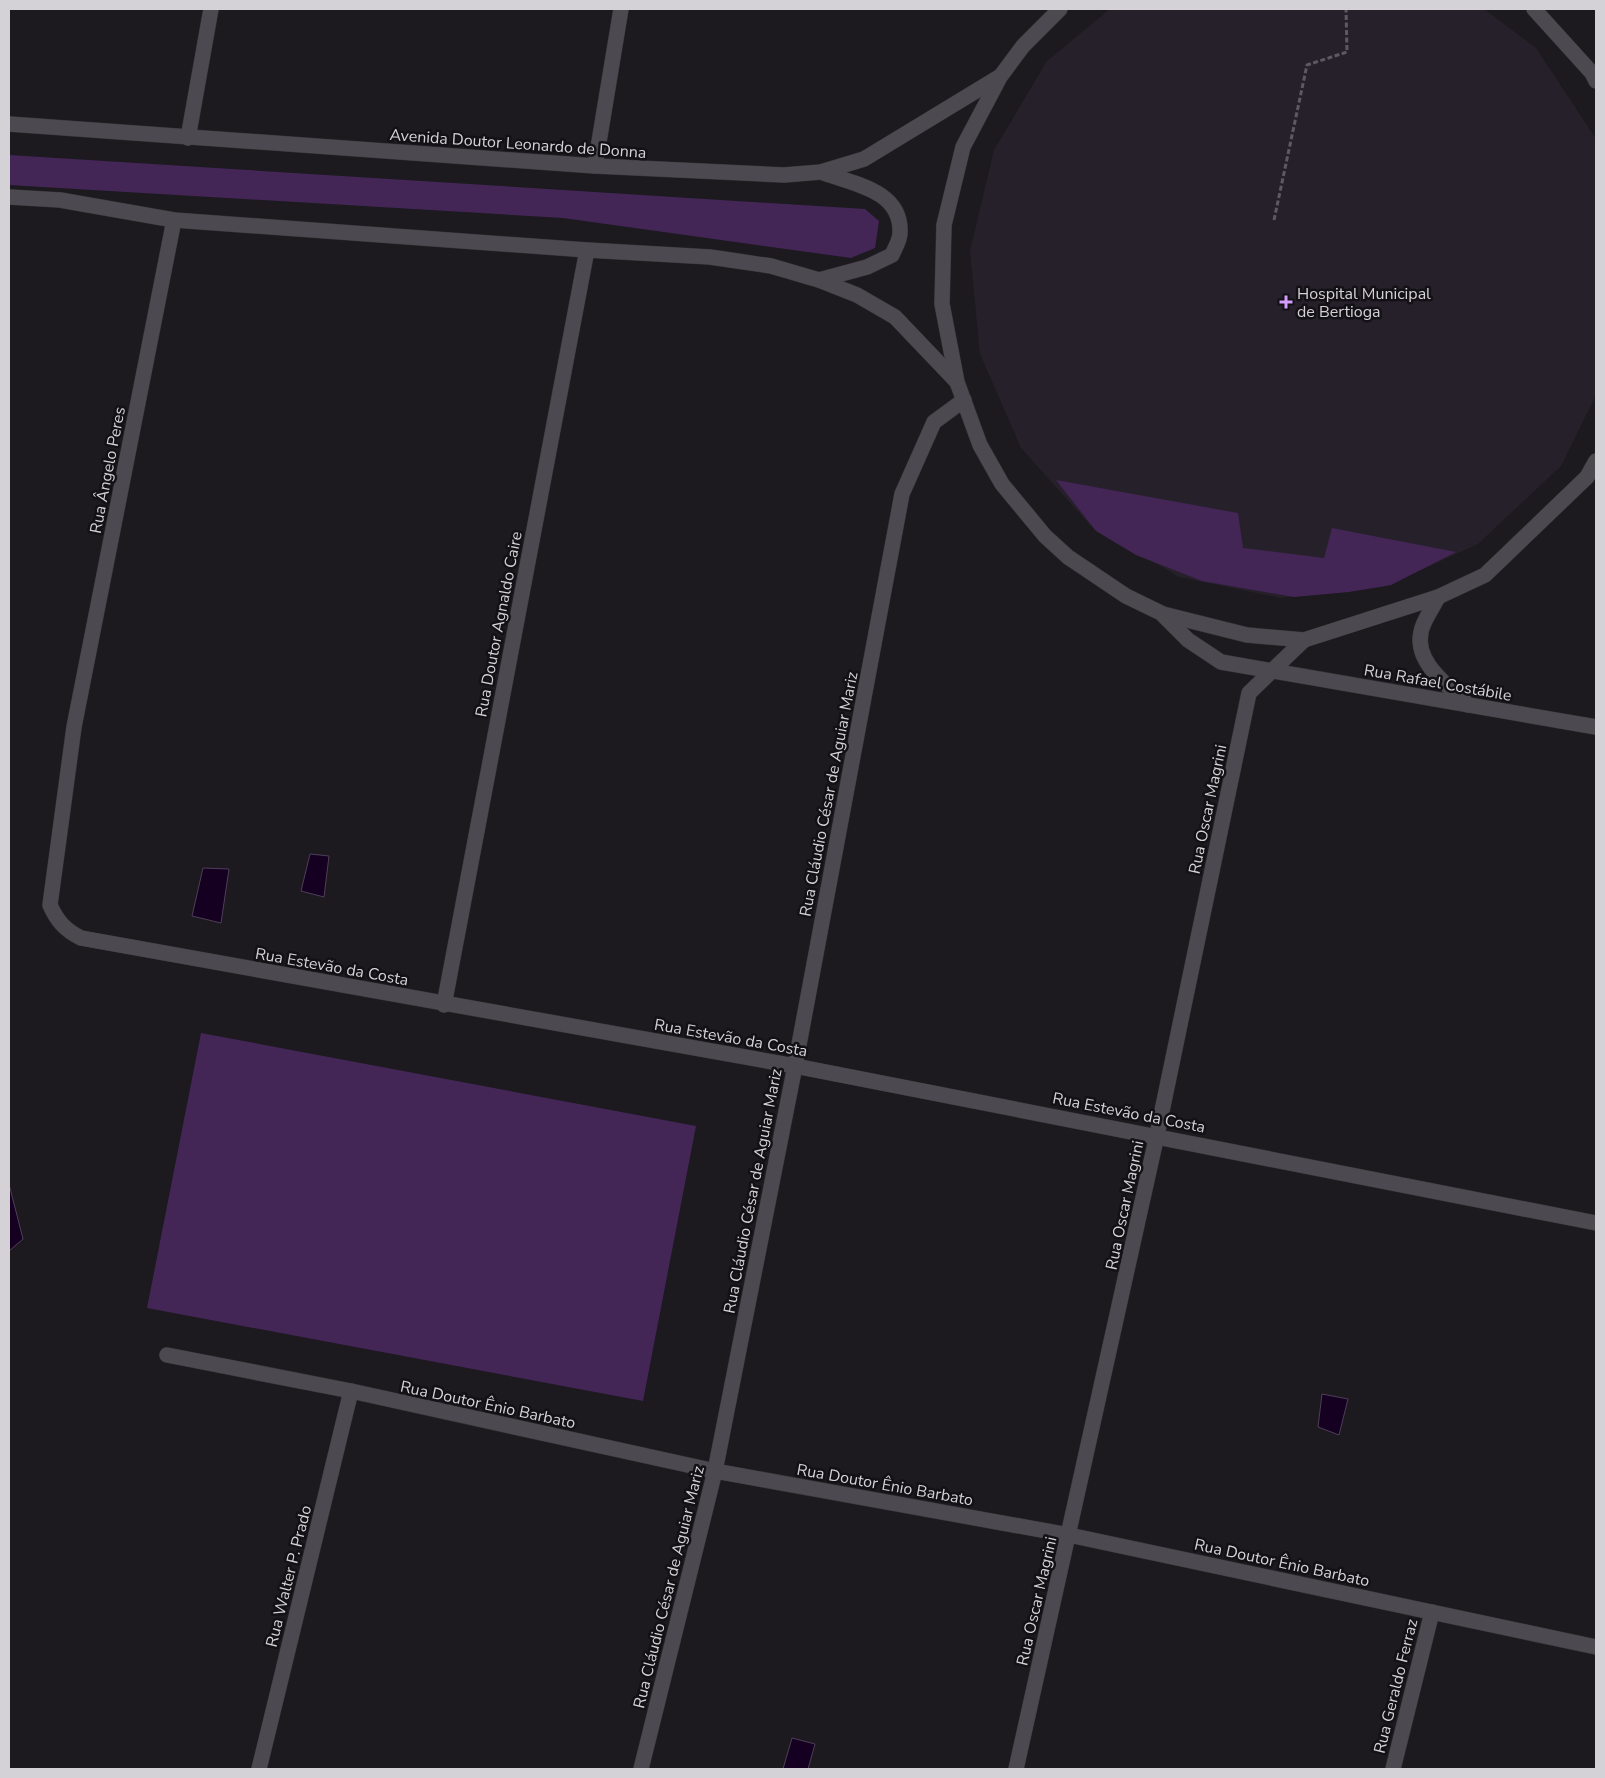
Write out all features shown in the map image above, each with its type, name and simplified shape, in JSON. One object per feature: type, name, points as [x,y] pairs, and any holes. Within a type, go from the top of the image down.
[{"type":"street","points":[[188,138],[211,9]]},
{"type":"street","points":[[595,166],[621,9]]},
{"type":"street","points":[[1534,9],[1592,73],[1596,81]]},
{"type":"street","points":[[1052,12],[1000,76],[963,147],[944,225],[942,304],[957,382],[980,444],[1002,484],[1045,536],[1068,557],[1126,596],[1163,614],[1247,635],[1304,640],[1438,597],[1484,575],[1497,565],[1587,477],[1596,461]]},
{"type":"street","name":"Avenida Doutor Leonardo de Donna","points":[[9,124],[595,166],[784,175],[821,172],[864,158],[1000,76]]},
{"type":"street","points":[[819,280],[867,267],[892,255],[900,234],[898,212],[885,196],[821,172]]},
{"type":"street","points":[[9,198],[60,200],[174,220],[710,257],[771,266],[819,280],[857,295],[895,317],[957,382]]},
{"type":"street","name":"Rua Ângelo Peres","points":[[74,727],[174,220]]},
{"type":"street","name":"Rua Doutor Agnaldo Caire","points":[[444,1005],[588,250]]},
{"type":"street","name":"Rua Cláudio César de Aguiar Mariz","points":[[641,1769],[715,1472],[795,1066],[902,494],[934,422],[964,400]]},
{"type":"street","points":[[1438,597],[1421,630],[1421,649],[1430,668],[1468,705]]},
{"type":"street","name":"Rua Rafael Costábile","points":[[1163,614],[1188,640],[1221,662],[1596,727]]},
{"type":"street","name":"Rua Oscar Magrini","points":[[1016,1769],[1070,1535],[1250,694],[1304,640]]},
{"type":"street","name":"Rua Estevão da Costa","points":[[74,727],[50,905],[54,916],[66,930],[81,938],[444,1005],[795,1066],[1157,1135],[1596,1223]]},
{"type":"street","name":"Rua Doutor Ênio Barbato","points":[[167,1355],[351,1391],[715,1472],[1070,1535],[1596,1647]]},
{"type":"street","name":"Rua Walter P. Prado","points":[[259,1769],[351,1391]]},
{"type":"street","name":"Rua Geraldo Ferraz","points":[[1393,1769],[1432,1612]]},
{"type":"path","points":[[1274,220],[1307,65],[1347,52],[1346,9]]},
{"type":"shaded area","name":"Hospital Municipal de Bertioga","points":[[1110,9],[1484,9],[1536,48],[1596,139],[1596,395],[1561,466],[1478,544],[1384,587],[1281,598],[1179,577],[1090,525],[1021,448],[980,354],[970,251],[994,150],[1047,61]]},
{"type":"shaded area","points":[[9,155],[865,209],[879,221],[875,248],[851,258],[563,218],[9,185]]},
{"type":"shaded area","points":[[1056,480],[1238,513],[1243,548],[1324,558],[1332,528],[1456,552],[1391,585],[1349,592],[1294,597],[1202,581],[1136,555],[1096,531]]},
{"type":"shaded area","points":[[310,854],[329,856],[324,897],[301,891]]},
{"type":"shaded area","points":[[203,868],[229,869],[221,923],[192,916]]},
{"type":"shaded area","points":[[201,1033],[696,1126],[643,1401],[147,1308]]},
{"type":"shaded area","points":[[9,1184],[23,1239],[9,1251]]},
{"type":"shaded area","points":[[1322,1394],[1348,1399],[1339,1435],[1318,1427]]},
{"type":"shaded area","points":[[792,1738],[815,1744],[808,1769],[783,1769]]},
{"type":"place","name":"Hospital Municipal de Bertioga","points":[[1286,302]]}]
